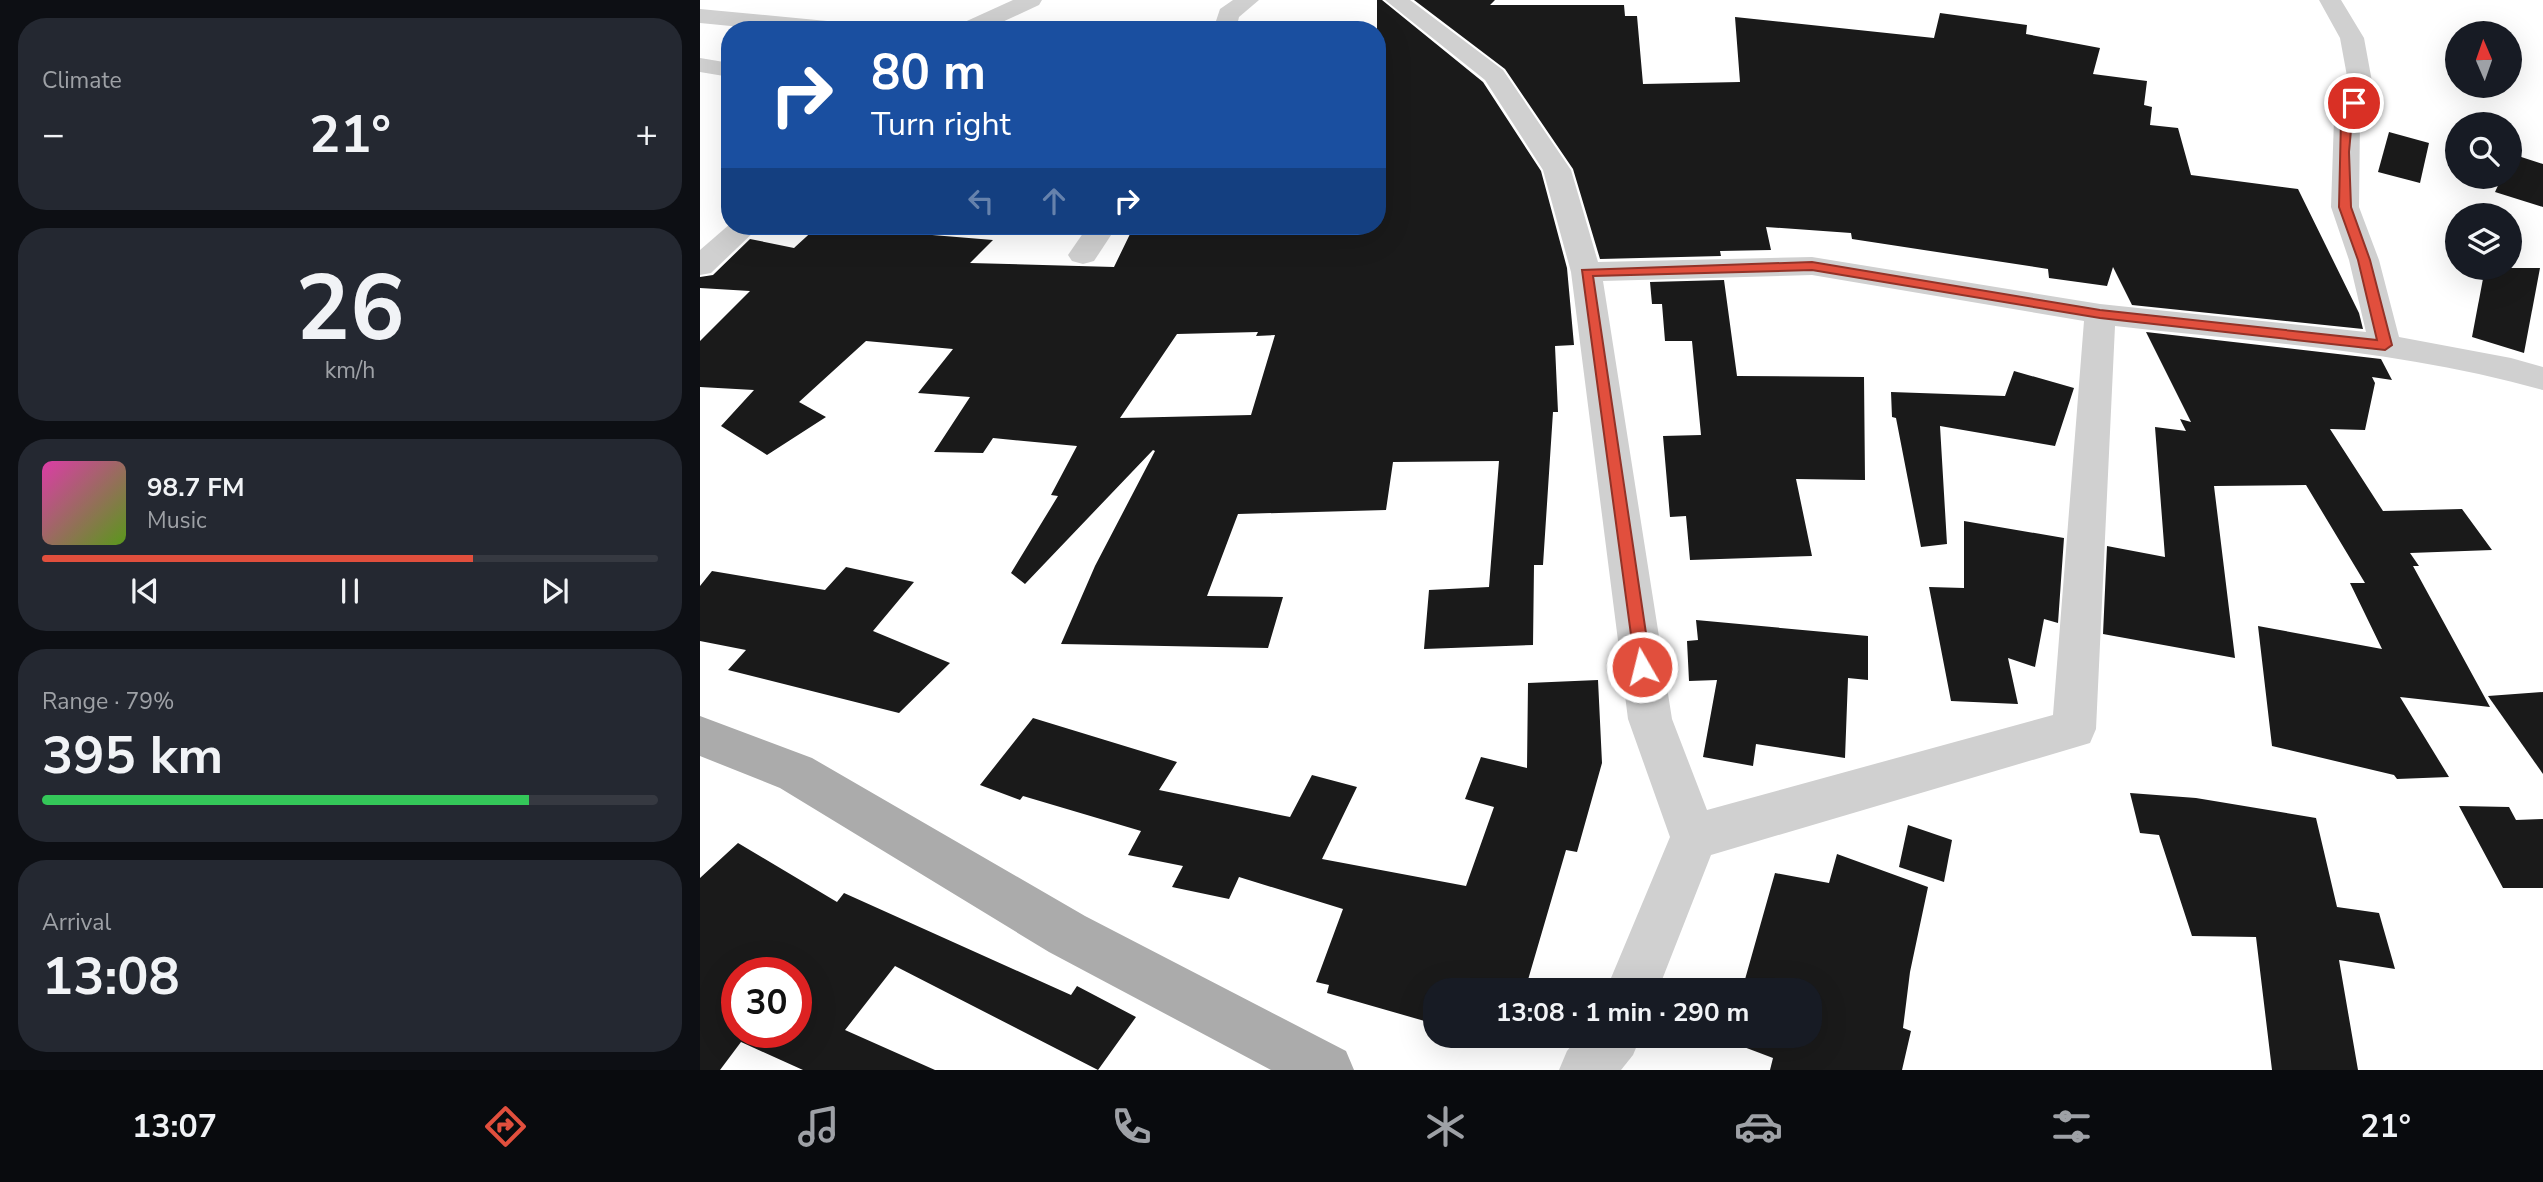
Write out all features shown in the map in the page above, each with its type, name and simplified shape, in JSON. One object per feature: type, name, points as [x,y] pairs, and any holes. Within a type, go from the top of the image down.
[{"type":"main road","points":[[700,736],[796,773],[1067,934],[1327,1070]]},
{"type":"street","points":[[986,21],[1031,0]]},
{"type":"street","points":[[1226,21],[1228,14],[1248,0]]},
{"type":"street","points":[[1396,0],[1494,75],[1557,170],[1586,272],[1650,719],[1693,837],[1637,978]]},
{"type":"street","points":[[2330,0],[2353,38],[2361,87],[2347,119],[2345,207],[2364,260],[2385,345]]},
{"type":"street","points":[[700,16],[753,21]]},
{"type":"street","points":[[700,65],[721,69]]},
{"type":"street","points":[[700,266],[735,235]]},
{"type":"street","points":[[1083,255],[1096,235]]},
{"type":"street","points":[[1586,272],[1812,266],[2100,314],[2385,345],[2511,369],[2543,379]]},
{"type":"street","points":[[1693,837],[2074,729],[2085,592],[2100,314]]},
{"type":"street","points":[[1586,1070],[1604,1048]]},
{"type":"building","points":[[1377,0],[1382,0],[1483,82],[1541,171],[1567,268],[1574,345],[1555,346],[1558,412],[1553,412],[1543,565],[1534,565],[1533,645],[1424,649],[1429,590],[1489,587],[1499,461],[1393,462],[1386,510],[1238,514],[1207,596],[1283,597],[1268,648],[1061,644],[1095,566],[1155,451],[1153,450],[1025,584],[1011,573],[1058,496],[1051,495],[1077,446],[993,438],[983,453],[934,452],[970,397],[918,393],[953,349],[866,341],[799,402],[826,417],[767,455],[721,426],[754,390],[700,387],[700,341],[750,291],[700,288],[700,277],[713,275],[750,239],[794,248],[808,235],[932,235],[993,240],[970,263],[1114,267],[1130,235],[1386,235],[1386,21],[1377,21]],"holes":[[[1258,332],[1256,336],[1275,335],[1251,415],[1120,418],[1177,334]]]},
{"type":"building","points":[[1414,0],[1495,0],[1490,5],[1624,5],[1625,16],[1637,16],[1643,84],[1740,82],[1735,17],[1934,38],[1940,13],[2027,25],[2026,34],[2100,48],[2093,74],[2147,81],[2144,105],[2152,107],[2150,125],[2178,128],[2191,175],[2298,189],[2359,313],[2363,329],[2132,305],[2113,267],[2107,286],[2049,278],[2048,269],[1852,239],[1851,233],[1766,227],[1771,250],[1720,251],[1721,256],[1600,259],[1573,169],[1505,69]]},
{"type":"building","points":[[2389,132],[2429,143],[2420,183],[2378,172]]},
{"type":"building","points":[[2522,157],[2543,164],[2543,207],[2495,192],[2496,189],[2522,189]]},
{"type":"building","points":[[2522,268],[2540,268],[2524,353],[2472,337],[2483,280],[2522,280]]},
{"type":"building","points":[[1724,280],[1737,376],[1864,377],[1865,480],[1796,479],[1812,556],[1690,560],[1686,516],[1670,517],[1663,436],[1701,435],[1692,341],[1665,341],[1662,304],[1652,304],[1650,282]]},
{"type":"building","points":[[2146,332],[2381,359],[2392,380],[2372,377],[2375,383],[2365,430],[2330,429],[2383,511],[2462,509],[2492,550],[2410,553],[2419,566],[2413,566],[2490,707],[2400,697],[2449,777],[2397,779],[2394,775],[2272,746],[2258,626],[2382,649],[2350,583],[2365,583],[2306,485],[2214,486],[2235,658],[2103,634],[2107,546],[2165,557],[2155,427],[2186,431],[2180,419],[2191,422]]},
{"type":"building","points":[[2014,371],[2074,388],[2055,446],[1940,426],[1947,544],[1921,547],[1896,418],[1892,417],[1891,392],[2005,396]]},
{"type":"building","points":[[1964,521],[2064,538],[2058,623],[2044,619],[2035,667],[2008,658],[2018,704],[1951,701],[1929,587],[1964,588]]},
{"type":"building","points":[[846,567],[914,582],[873,631],[950,663],[899,713],[728,670],[746,650],[700,641],[700,586],[712,571],[825,590]]},
{"type":"building","points":[[1696,620],[1868,636],[1868,680],[1848,678],[1845,758],[1756,744],[1753,766],[1703,757],[1717,680],[1689,681],[1687,641],[1698,640]]},
{"type":"building","points":[[1598,680],[1602,763],[1577,852],[1566,850],[1529,978],[1423,978],[1423,1021],[1327,993],[1329,985],[1316,982],[1343,909],[1239,877],[1229,899],[1172,887],[1183,866],[1128,855],[1141,831],[1023,796],[1020,800],[980,785],[1033,718],[1177,762],[1159,790],[1290,817],[1312,775],[1357,787],[1322,859],[1466,886],[1494,807],[1465,799],[1481,757],[1527,768],[1528,683]]},
{"type":"building","points":[[2543,692],[2543,774],[2488,696]]},
{"type":"building","points":[[2130,793],[2196,798],[2316,818],[2337,907],[2379,913],[2395,969],[2339,960],[2358,1070],[2272,1070],[2256,937],[2192,936],[2159,835],[2140,833]]},
{"type":"building","points":[[2459,806],[2509,807],[2516,820],[2543,819],[2543,888],[2503,888]]},
{"type":"building","points":[[1908,825],[1952,840],[1944,882],[1899,867]]},
{"type":"building","points":[[738,843],[837,902],[844,893],[1071,995],[1077,986],[1136,1017],[1098,1070],[895,966],[845,1030],[935,1070],[803,1070],[754,1048],[812,1048],[812,957],[721,957],[721,1048],[736,1048],[720,1070],[700,1070],[700,878]]},
{"type":"building","points":[[1837,854],[1928,887],[1910,972],[1903,1028],[1911,1031],[1902,1070],[1770,1070],[1773,1058],[1747,1048],[1822,1048],[1822,978],[1745,978],[1775,873],[1829,883]]},
{"type":"route","points":[[1642,667],[1586,272],[1812,266],[2100,314],[2385,345],[2364,260],[2345,207],[2344,152],[2347,119],[2354,103]]}]
